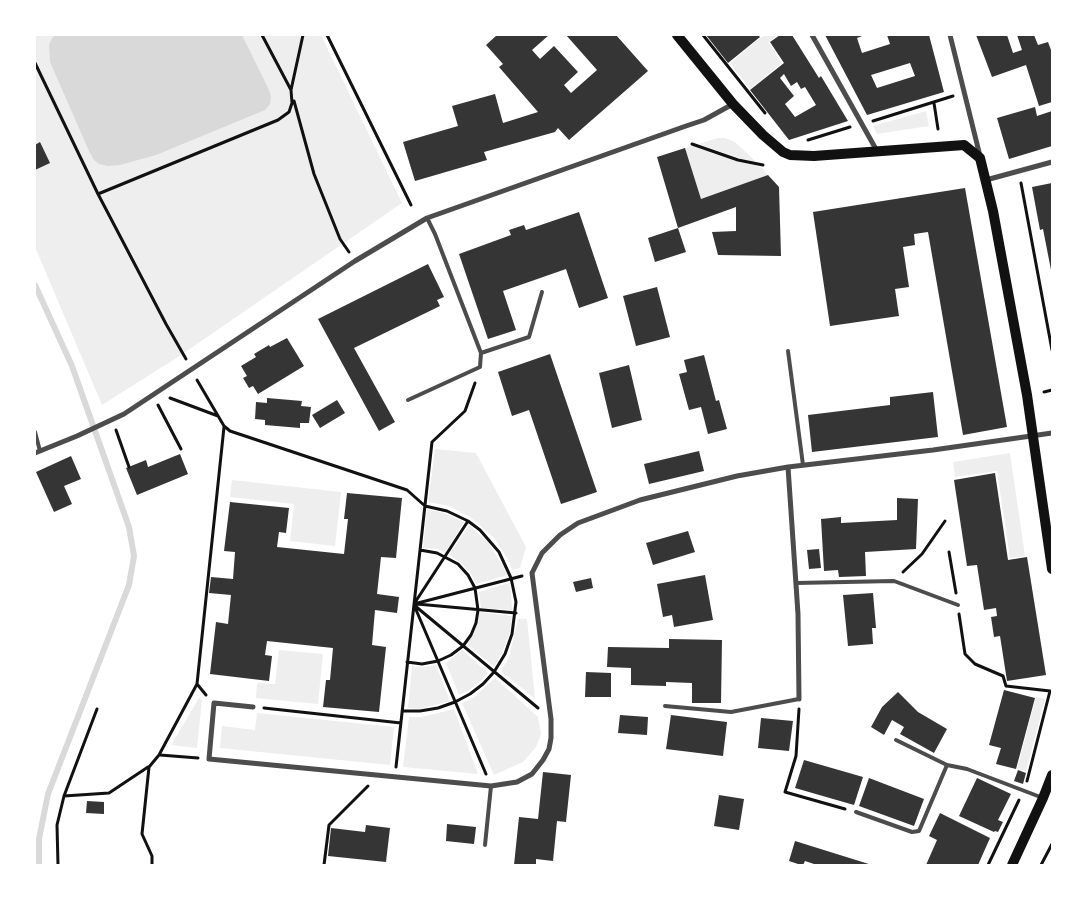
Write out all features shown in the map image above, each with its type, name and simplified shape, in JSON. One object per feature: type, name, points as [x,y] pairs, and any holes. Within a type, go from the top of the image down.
[{"type":"main road","points":[[678,35],[733,104],[763,135],[783,152],[790,155],[814,156],[964,145],[980,158],[986,180],[1027,396],[1052,569]]},
{"type":"main road","points":[[1012,865],[1052,775]]},
{"type":"street","points":[[812,35],[877,151]]},
{"type":"street","points":[[950,35],[980,158]]},
{"type":"street","points":[[38,452],[110,421],[132,409],[355,261],[427,218],[704,120],[733,104]]},
{"type":"street","points":[[986,180],[1052,162]]},
{"type":"street","points":[[253,707],[214,703],[209,759],[491,786],[517,782],[532,774],[543,760],[552,738],[532,573],[542,553],[560,535],[578,523],[640,500],[737,476],[788,467],[1052,433]]},
{"type":"street","points":[[788,467],[796,583],[799,699]]},
{"type":"lane","points":[[408,400],[480,367],[481,353],[427,218]]},
{"type":"lane","points":[[481,353],[529,337],[542,292]]},
{"type":"lane","points":[[788,351],[803,465]]},
{"type":"lane","points":[[35,432],[38,452]]},
{"type":"lane","points":[[796,583],[894,580],[958,606]]},
{"type":"lane","points":[[665,706],[732,712],[799,699]]},
{"type":"lane","points":[[896,740],[947,765],[967,769],[1043,798]]},
{"type":"lane","points":[[856,812],[912,832],[919,831],[947,765]]},
{"type":"lane","points":[[485,845],[491,786]]},
{"type":"path","points":[[262,35],[291,90],[314,174],[340,239],[355,261]]},
{"type":"path","points":[[291,90],[303,35]]},
{"type":"path","points":[[327,35],[411,205]]},
{"type":"path","points":[[703,35],[769,118]]},
{"type":"path","points":[[36,65],[98,194],[166,324],[224,426],[230,431],[407,490],[425,506],[447,511],[468,521],[480,530],[499,552],[511,578],[516,613],[512,634],[505,654],[494,672],[470,694],[438,708],[420,712],[402,711]]},
{"type":"path","points":[[98,194],[278,120],[289,112],[292,107],[293,98]]},
{"type":"path","points":[[934,102],[938,129]]},
{"type":"path","points":[[692,144],[762,166]]},
{"type":"path","points":[[1021,182],[1052,350]]},
{"type":"path","points":[[395,777],[432,442],[466,411],[480,367]]},
{"type":"path","points":[[1044,392],[1052,390]]},
{"type":"path","points":[[170,398],[219,416]]},
{"type":"path","points":[[158,405],[181,449]]},
{"type":"path","points":[[64,796],[109,793],[149,767],[160,754],[197,684],[224,426]]},
{"type":"path","points":[[116,429],[129,467]]},
{"type":"path","points":[[414,604],[468,521]]},
{"type":"path","points":[[894,580],[922,554],[944,521]]},
{"type":"path","points":[[407,662],[422,664],[438,662],[452,655],[463,646],[471,635],[476,623],[478,610],[475,588],[468,575],[458,564],[445,556],[420,550]]},
{"type":"path","points":[[949,552],[966,654],[975,664],[1003,676],[1006,686],[1050,691]]},
{"type":"path","points":[[414,604],[528,574]]},
{"type":"path","points":[[414,604],[551,719]]},
{"type":"path","points":[[414,604],[516,613]]},
{"type":"path","points":[[414,604],[491,786]]},
{"type":"path","points":[[799,699],[796,756],[785,792],[856,812]]},
{"type":"path","points":[[253,707],[400,722]]},
{"type":"path","points":[[58,865],[57,826],[64,796],[97,709]]},
{"type":"path","points":[[160,754],[209,759]]},
{"type":"path","points":[[149,767],[142,834],[152,856],[152,865]]},
{"type":"path","points":[[324,865],[329,825],[379,776]]},
{"type":"path","points":[[1041,865],[1052,844]]},
{"type":"shaded area","points":[[35,35],[321,35],[402,203],[178,357],[102,405],[35,247]]},
{"type":"shaded area","points":[[56,35],[242,35],[269,90],[270,104],[265,110],[156,155],[120,165],[108,166],[99,164],[94,160],[89,151],[50,62],[49,45],[52,38]]},
{"type":"shaded area","points":[[766,35],[779,35],[768,42],[782,63],[750,89],[730,63]]},
{"type":"shaded area","points":[[926,111],[929,126],[877,134],[873,126]]},
{"type":"shaded area","points":[[718,138],[725,138],[735,142],[757,163],[699,144]]},
{"type":"shaded area","points":[[692,146],[761,167],[768,175],[701,199],[685,148]]},
{"type":"shaded area","points":[[435,449],[476,453],[526,547],[520,568],[512,570],[509,561],[494,538],[470,517],[449,506],[428,502]]},
{"type":"shaded area","points":[[1010,453],[1025,556],[1010,558],[997,471],[955,477],[953,462]]},
{"type":"shaded area","points":[[232,480],[341,492],[335,546],[290,541],[294,504],[230,497]]},
{"type":"shaded area","points":[[427,509],[446,514],[464,522],[445,553],[438,549],[423,548]]},
{"type":"shaded area","points":[[469,525],[488,542],[507,575],[476,584],[471,574],[460,562],[449,555]]},
{"type":"shaded area","points":[[509,583],[512,610],[481,608],[479,592]]},
{"type":"shaded area","points":[[479,612],[512,616],[510,632],[494,667],[467,644],[478,623]]},
{"type":"shaded area","points":[[518,619],[527,619],[535,699],[501,671],[509,657]]},
{"type":"shaded area","points":[[279,650],[323,654],[318,704],[256,698],[257,683],[275,684]]},
{"type":"shaded area","points":[[462,650],[488,673],[468,691],[459,695],[446,663]]},
{"type":"shaded area","points":[[436,665],[450,701],[420,709],[408,708],[412,666]]},
{"type":"shaded area","points":[[495,678],[538,717],[541,734],[536,747],[523,762],[494,775],[462,703],[473,698]]},
{"type":"shaded area","points":[[1036,697],[1045,699],[1026,771],[1017,769]]},
{"type":"shaded area","points":[[199,698],[202,700],[197,748],[171,745]]},
{"type":"shaded area","points":[[454,709],[478,774],[403,767],[409,717],[422,717]]},
{"type":"shaded area","points":[[257,713],[394,727],[390,765],[220,748],[222,726],[255,730]]},
{"type":"building","points":[[497,35],[549,35],[532,50],[540,59],[554,46],[578,72],[564,85],[571,93],[597,70],[566,35],[616,35],[648,71],[569,140],[558,128],[555,132],[484,152],[487,160],[415,181],[403,142],[458,126],[452,106],[495,94],[503,123],[538,112],[499,67],[503,64],[486,45]]},
{"type":"building","points":[[706,35],[758,35],[760,37],[728,63]]},
{"type":"building","points":[[780,35],[792,35],[819,78],[821,76],[848,121],[789,140],[750,90],[784,63],[770,42]],"holes":[[[784,74],[791,86],[797,82],[801,89],[805,87],[816,105],[795,117],[785,104],[794,96],[780,78]]]},
{"type":"building","points":[[825,35],[865,35],[857,38],[862,53],[890,44],[887,35],[929,35],[944,92],[867,115]],"holes":[[[910,63],[915,76],[877,88],[871,75]]]},
{"type":"building","points":[[976,35],[1007,35],[1013,53],[1022,50],[1017,35],[1034,35],[1038,45],[1048,42],[1052,49],[1052,102],[1039,106],[1026,65],[992,77]]},
{"type":"building","points":[[1035,107],[1037,116],[1052,111],[1052,146],[1009,159],[997,118]]},
{"type":"building","points":[[40,142],[50,163],[35,170],[35,145]]},
{"type":"building","points":[[685,148],[701,199],[768,175],[779,187],[781,256],[718,255],[712,232],[736,231],[736,207],[678,228],[657,157]]},
{"type":"building","points":[[1052,183],[1051,270],[1043,229],[1040,230],[1032,187]]},
{"type":"building","points":[[965,188],[1007,427],[963,435],[928,232],[914,234],[915,245],[903,247],[909,287],[895,289],[899,316],[830,326],[813,212]]},
{"type":"building","points":[[579,212],[608,298],[579,308],[566,269],[503,291],[516,330],[488,339],[459,254],[511,235],[509,230],[524,225],[526,230]]},
{"type":"building","points":[[678,228],[686,252],[655,262],[648,238]]},
{"type":"building","points":[[428,264],[444,297],[437,300],[440,306],[354,348],[395,422],[379,431],[318,319]]},
{"type":"building","points":[[657,287],[670,337],[636,346],[623,296]]},
{"type":"building","points":[[287,338],[304,366],[258,394],[253,386],[249,388],[243,378],[247,376],[241,366],[256,357],[254,354],[269,345],[270,347]]},
{"type":"building","points":[[550,354],[597,492],[561,504],[529,410],[512,416],[498,372]]},
{"type":"building","points":[[704,355],[716,401],[719,400],[727,429],[708,434],[701,407],[689,410],[679,374],[687,372],[684,360]]},
{"type":"building","points":[[629,365],[642,420],[612,428],[599,373]]},
{"type":"building","points":[[933,392],[938,437],[812,452],[808,415],[890,405],[890,397]]},
{"type":"building","points":[[267,398],[302,401],[301,406],[311,407],[309,423],[300,423],[300,428],[265,425],[265,420],[255,419],[256,402],[267,403]]},
{"type":"building","points":[[337,400],[345,413],[320,428],[312,415]]},
{"type":"building","points":[[699,451],[704,471],[649,484],[644,464]]},
{"type":"building","points":[[180,454],[188,474],[137,495],[126,468],[146,460],[148,467]]},
{"type":"building","points":[[71,456],[81,479],[64,486],[72,504],[54,512],[36,472]]},
{"type":"building","points":[[995,473],[1008,560],[1027,557],[1046,675],[1007,681],[1000,636],[994,637],[991,617],[997,616],[996,608],[984,610],[977,565],[967,566],[954,480]]},
{"type":"building","points":[[347,493],[402,498],[396,558],[381,557],[377,594],[399,597],[397,613],[375,610],[372,645],[386,647],[379,712],[323,707],[326,680],[330,680],[333,648],[267,641],[265,655],[272,656],[269,681],[210,674],[216,622],[228,624],[231,595],[209,593],[211,577],[233,579],[235,552],[224,551],[230,502],[289,508],[286,533],[279,532],[277,547],[344,554],[348,519],[344,519]]},
{"type":"building","points":[[897,498],[918,499],[916,549],[865,552],[866,576],[839,577],[838,570],[824,571],[821,519],[841,517],[841,523],[897,520]]},
{"type":"building","points":[[688,531],[695,552],[653,565],[646,543]]},
{"type":"building","points":[[819,549],[821,568],[809,569],[807,550]]},
{"type":"building","points":[[705,575],[713,620],[674,627],[672,615],[663,617],[657,584]]},
{"type":"building","points":[[591,578],[593,588],[576,592],[573,582]]},
{"type":"building","points":[[873,593],[876,628],[872,628],[873,644],[848,646],[843,595]]},
{"type":"building","points":[[669,639],[722,640],[721,703],[692,703],[692,683],[666,682],[666,686],[631,685],[631,668],[607,667],[608,647],[669,648]]},
{"type":"building","points":[[586,672],[611,673],[611,697],[585,697]]},
{"type":"building","points":[[1004,690],[1035,698],[1016,769],[996,764],[1001,748],[989,745]]},
{"type":"building","points":[[898,692],[918,712],[947,729],[934,753],[900,734],[904,727],[892,720],[884,735],[871,727],[882,707]]},
{"type":"building","points":[[620,715],[648,717],[647,735],[618,733]]},
{"type":"building","points":[[671,715],[727,722],[723,756],[666,749]]},
{"type":"building","points":[[761,718],[793,721],[789,751],[758,748]]},
{"type":"building","points":[[804,760],[863,777],[854,805],[795,788]]},
{"type":"building","points":[[1018,770],[1026,773],[1023,784],[1014,781]]},
{"type":"building","points":[[543,772],[571,775],[566,822],[557,821],[553,861],[536,859],[536,865],[514,865],[519,817],[538,819]]},
{"type":"building","points":[[869,778],[924,799],[914,826],[859,806]]},
{"type":"building","points":[[977,778],[1011,794],[998,820],[1003,822],[998,832],[994,832],[959,816]]},
{"type":"building","points":[[719,795],[744,799],[739,830],[714,826]]},
{"type":"building","points":[[87,801],[104,802],[104,814],[86,813]]},
{"type":"building","points":[[940,813],[990,838],[978,865],[926,865],[937,840],[929,836]]},
{"type":"building","points":[[447,824],[476,827],[474,844],[446,841]]},
{"type":"building","points":[[366,825],[390,828],[386,862],[328,856],[331,828],[365,832]]},
{"type":"building","points":[[795,841],[872,865],[817,865],[805,861],[801,865],[789,861]]},
{"type":"waterway","points":[[35,285],[72,366],[129,527],[134,556],[129,585],[48,794],[39,839],[39,865]]}]
